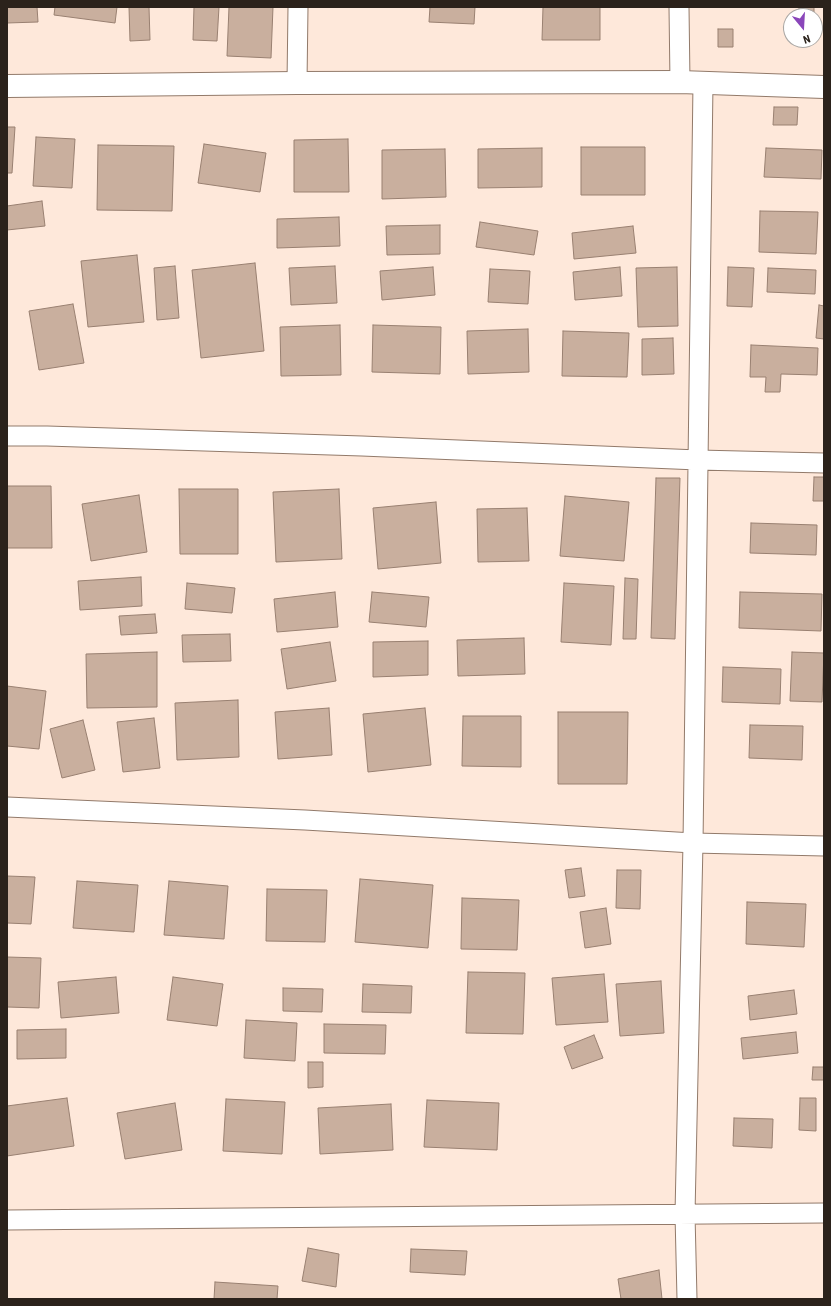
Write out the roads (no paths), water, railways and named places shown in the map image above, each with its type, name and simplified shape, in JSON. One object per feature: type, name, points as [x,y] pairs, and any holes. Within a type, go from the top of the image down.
[{"type":"street","points":[[297,83],[298,7]]},
{"type":"street","points":[[679,7],[680,82]]},
{"type":"street","points":[[7,86],[297,83],[680,82],[824,87]]},
{"type":"street","points":[[687,1299],[685,1214],[703,83]]},
{"type":"street","points":[[7,436],[55,436],[362,446],[698,460],[824,462]]},
{"type":"street","points":[[7,807],[313,821],[692,843],[824,846]]},
{"type":"street","points":[[7,1220],[685,1214],[823,1216]]}]
